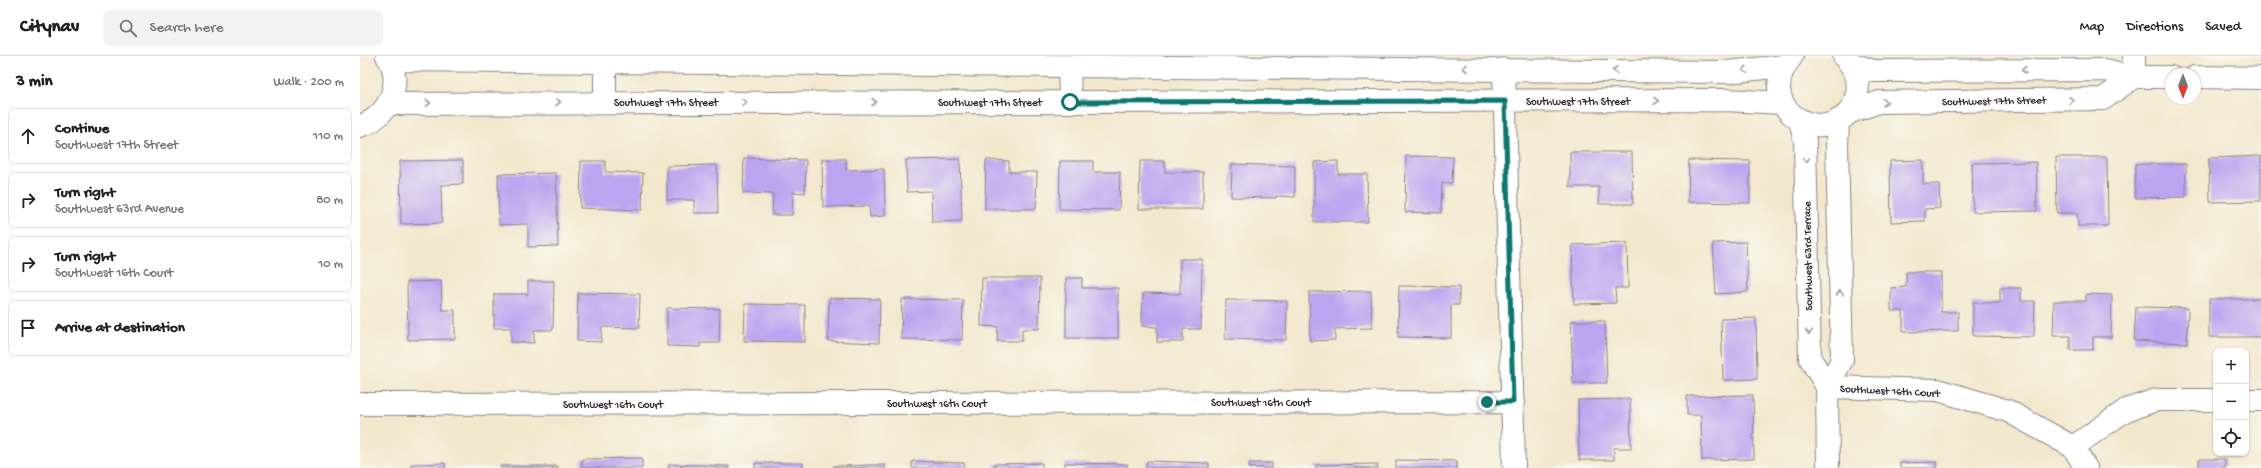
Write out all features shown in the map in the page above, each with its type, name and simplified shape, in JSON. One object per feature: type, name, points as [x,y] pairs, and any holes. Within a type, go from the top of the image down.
[{"type":"street","points":[[360,126],[367,124],[380,115],[389,104],[394,90],[395,75],[389,58],[1002,61],[1069,66],[1727,72],[1788,61]]},
{"type":"street","points":[[605,59],[605,102]]},
{"type":"street","points":[[1847,60],[1873,71],[2105,70],[2134,66],[2165,75]]},
{"type":"street","points":[[1843,117],[1855,102],[1858,88],[1857,75],[1847,60]]},
{"type":"street","points":[[1788,61],[1779,78],[1779,91],[1783,103],[1790,114],[1800,121]]},
{"type":"street","points":[[1069,66],[1070,102]]},
{"type":"street","name":"Southwest 17th Street","points":[[1800,121],[1813,125],[1825,125],[1879,102],[2103,99],[2134,66]]},
{"type":"street","points":[[1504,69],[1514,468]]},
{"type":"street","points":[[2201,77],[2261,78]]},
{"type":"street","name":"Southwest 17th Street","points":[[389,104],[605,102],[1725,100],[1783,103]]},
{"type":"street","name":"Southwest 63rd Terrace","points":[[1827,387],[1842,360],[1836,145],[1843,117]]},
{"type":"street","name":"Southwest 63rd Terrace","points":[[1800,121],[1805,141],[1810,358],[1827,387],[1828,468]]},
{"type":"street","name":"Southwest 16th Court","points":[[1827,387],[1938,390],[2008,411],[2073,447]]},
{"type":"street","points":[[2086,468],[2073,447],[2126,410],[2156,400],[2213,400]]},
{"type":"street","points":[[2249,400],[2261,400]]},
{"type":"street","name":"Southwest 16th Court","points":[[360,404],[1513,402]]},
{"type":"building","points":[[1570,152],[1632,152],[1633,204],[1599,204],[1599,187],[1570,187]]},
{"type":"building","points":[[1406,156],[1453,157],[1452,183],[1442,183],[1441,213],[1405,212]]},
{"type":"building","points":[[2261,156],[2261,201],[2210,202],[2209,158]]},
{"type":"building","points":[[2056,157],[2107,157],[2108,226],[2078,226],[2077,213],[2057,213]]},
{"type":"building","points":[[744,158],[806,160],[805,193],[793,192],[792,215],[772,215],[773,194],[743,193]]},
{"type":"building","points":[[822,159],[846,159],[846,170],[884,169],[885,216],[870,217],[869,206],[823,207]]},
{"type":"building","points":[[960,159],[962,221],[932,222],[931,191],[907,192],[906,160]]},
{"type":"building","points":[[463,160],[463,184],[441,185],[442,223],[401,224],[400,161]]},
{"type":"building","points":[[986,160],[1009,161],[1009,172],[1037,172],[1036,209],[985,209]]},
{"type":"building","points":[[1689,160],[1750,161],[1750,203],[1688,202]]},
{"type":"building","points":[[1923,160],[1923,184],[1939,184],[1940,208],[1925,209],[1925,221],[1891,222],[1890,161]]},
{"type":"building","points":[[581,161],[605,161],[605,172],[643,173],[642,210],[580,208]]},
{"type":"building","points":[[1060,161],[1093,161],[1093,172],[1120,172],[1119,210],[1059,209]]},
{"type":"building","points":[[1140,161],[1165,161],[1165,172],[1203,172],[1203,209],[1139,209]]},
{"type":"building","points":[[1338,161],[1338,174],[1367,174],[1368,222],[1314,222],[1314,162]]},
{"type":"building","points":[[2036,162],[2037,211],[1973,212],[1972,163]]},
{"type":"building","points":[[1232,164],[1295,166],[1295,197],[1231,197]]},
{"type":"building","points":[[2135,164],[2186,164],[2186,197],[2135,198]]},
{"type":"building","points":[[717,165],[718,213],[694,213],[694,200],[667,200],[667,166]]},
{"type":"building","points":[[556,173],[558,246],[528,247],[528,224],[499,225],[498,174]]},
{"type":"building","points":[[1746,242],[1748,292],[1716,294],[1713,243]]},
{"type":"building","points":[[1627,243],[1628,288],[1615,288],[1616,303],[1574,304],[1572,245]]},
{"type":"building","points":[[1180,259],[1202,259],[1201,329],[1183,329],[1183,342],[1157,342],[1157,327],[1142,326],[1143,293],[1180,294]]},
{"type":"building","points":[[1906,272],[1941,272],[1941,312],[1958,312],[1958,331],[1903,332],[1903,311],[1891,311],[1891,288],[1906,287]]},
{"type":"building","points":[[982,278],[1040,278],[1039,329],[1022,329],[1022,341],[997,341],[998,327],[981,326]]},
{"type":"building","points":[[1066,278],[1082,278],[1082,288],[1118,288],[1118,338],[1066,338]]},
{"type":"building","points":[[441,281],[442,310],[455,310],[455,339],[408,340],[407,282]]},
{"type":"building","points":[[528,281],[554,281],[553,330],[534,330],[534,343],[511,342],[511,328],[494,328],[494,294],[528,294]]},
{"type":"building","points":[[1399,286],[1459,287],[1459,305],[1451,305],[1451,338],[1398,337]]},
{"type":"building","points":[[2000,288],[2021,288],[2021,301],[2035,301],[2034,337],[1973,336],[1973,303],[2000,303]]},
{"type":"building","points":[[1371,291],[1372,328],[1335,329],[1335,340],[1310,341],[1309,292]]},
{"type":"building","points":[[578,293],[640,294],[639,328],[602,327],[601,342],[577,341]]},
{"type":"building","points":[[2086,294],[2112,295],[2111,337],[2093,337],[2093,350],[2070,350],[2070,336],[2053,336],[2054,301],[2086,301]]},
{"type":"building","points":[[829,298],[880,299],[879,343],[828,341]]},
{"type":"building","points":[[902,299],[963,300],[962,340],[901,339]]},
{"type":"building","points":[[2209,299],[2261,299],[2261,337],[2209,337]]},
{"type":"building","points":[[1226,300],[1287,301],[1286,340],[1225,339]]},
{"type":"building","points":[[745,304],[805,305],[805,342],[744,341]]},
{"type":"building","points":[[2136,307],[2188,308],[2187,343],[2134,341]]},
{"type":"building","points":[[667,308],[720,309],[719,343],[700,343],[700,347],[667,346]]},
{"type":"building","points":[[1756,318],[1757,379],[1723,380],[1721,319]]},
{"type":"building","points":[[1571,321],[1605,321],[1607,383],[1573,383]]},
{"type":"building","points":[[1753,395],[1754,459],[1702,460],[1701,415],[1687,415],[1687,396]]},
{"type":"building","points":[[1630,399],[1631,448],[1614,448],[1614,460],[1579,460],[1578,400]]},
{"type":"building","points":[[642,458],[642,468],[582,468],[582,459]]},
{"type":"building","points":[[2199,459],[2225,459],[2225,468],[2199,468]]},
{"type":"building","points":[[1396,460],[1457,461],[1457,468],[1396,468]]},
{"type":"building","points":[[912,461],[964,463],[964,468],[912,468]]},
{"type":"building","points":[[1147,461],[1209,463],[1209,468],[1146,468]]},
{"type":"building","points":[[1937,462],[1937,468],[1900,468],[1900,463]]},
{"type":"building","points":[[445,463],[445,468],[411,468],[411,464]]},
{"type":"building","points":[[755,463],[803,463],[803,468],[755,468]]},
{"type":"building","points":[[1042,463],[1042,468],[994,468],[994,464]]},
{"type":"building","points":[[1065,463],[1127,464],[1127,468],[1065,468]]},
{"type":"building","points":[[1249,463],[1272,463],[1272,468],[1249,468]]},
{"type":"building","points":[[669,464],[729,466],[729,468],[668,468]]},
{"type":"building","points":[[1377,464],[1378,468],[1316,468],[1316,465]]},
{"type":"building","points":[[885,465],[885,468],[834,468],[834,466]]},
{"type":"building","points":[[500,466],[558,466],[558,468],[500,468]]},
{"type":"route","points":[[1070,102],[1505,101],[1513,402],[1487,402]]}]
